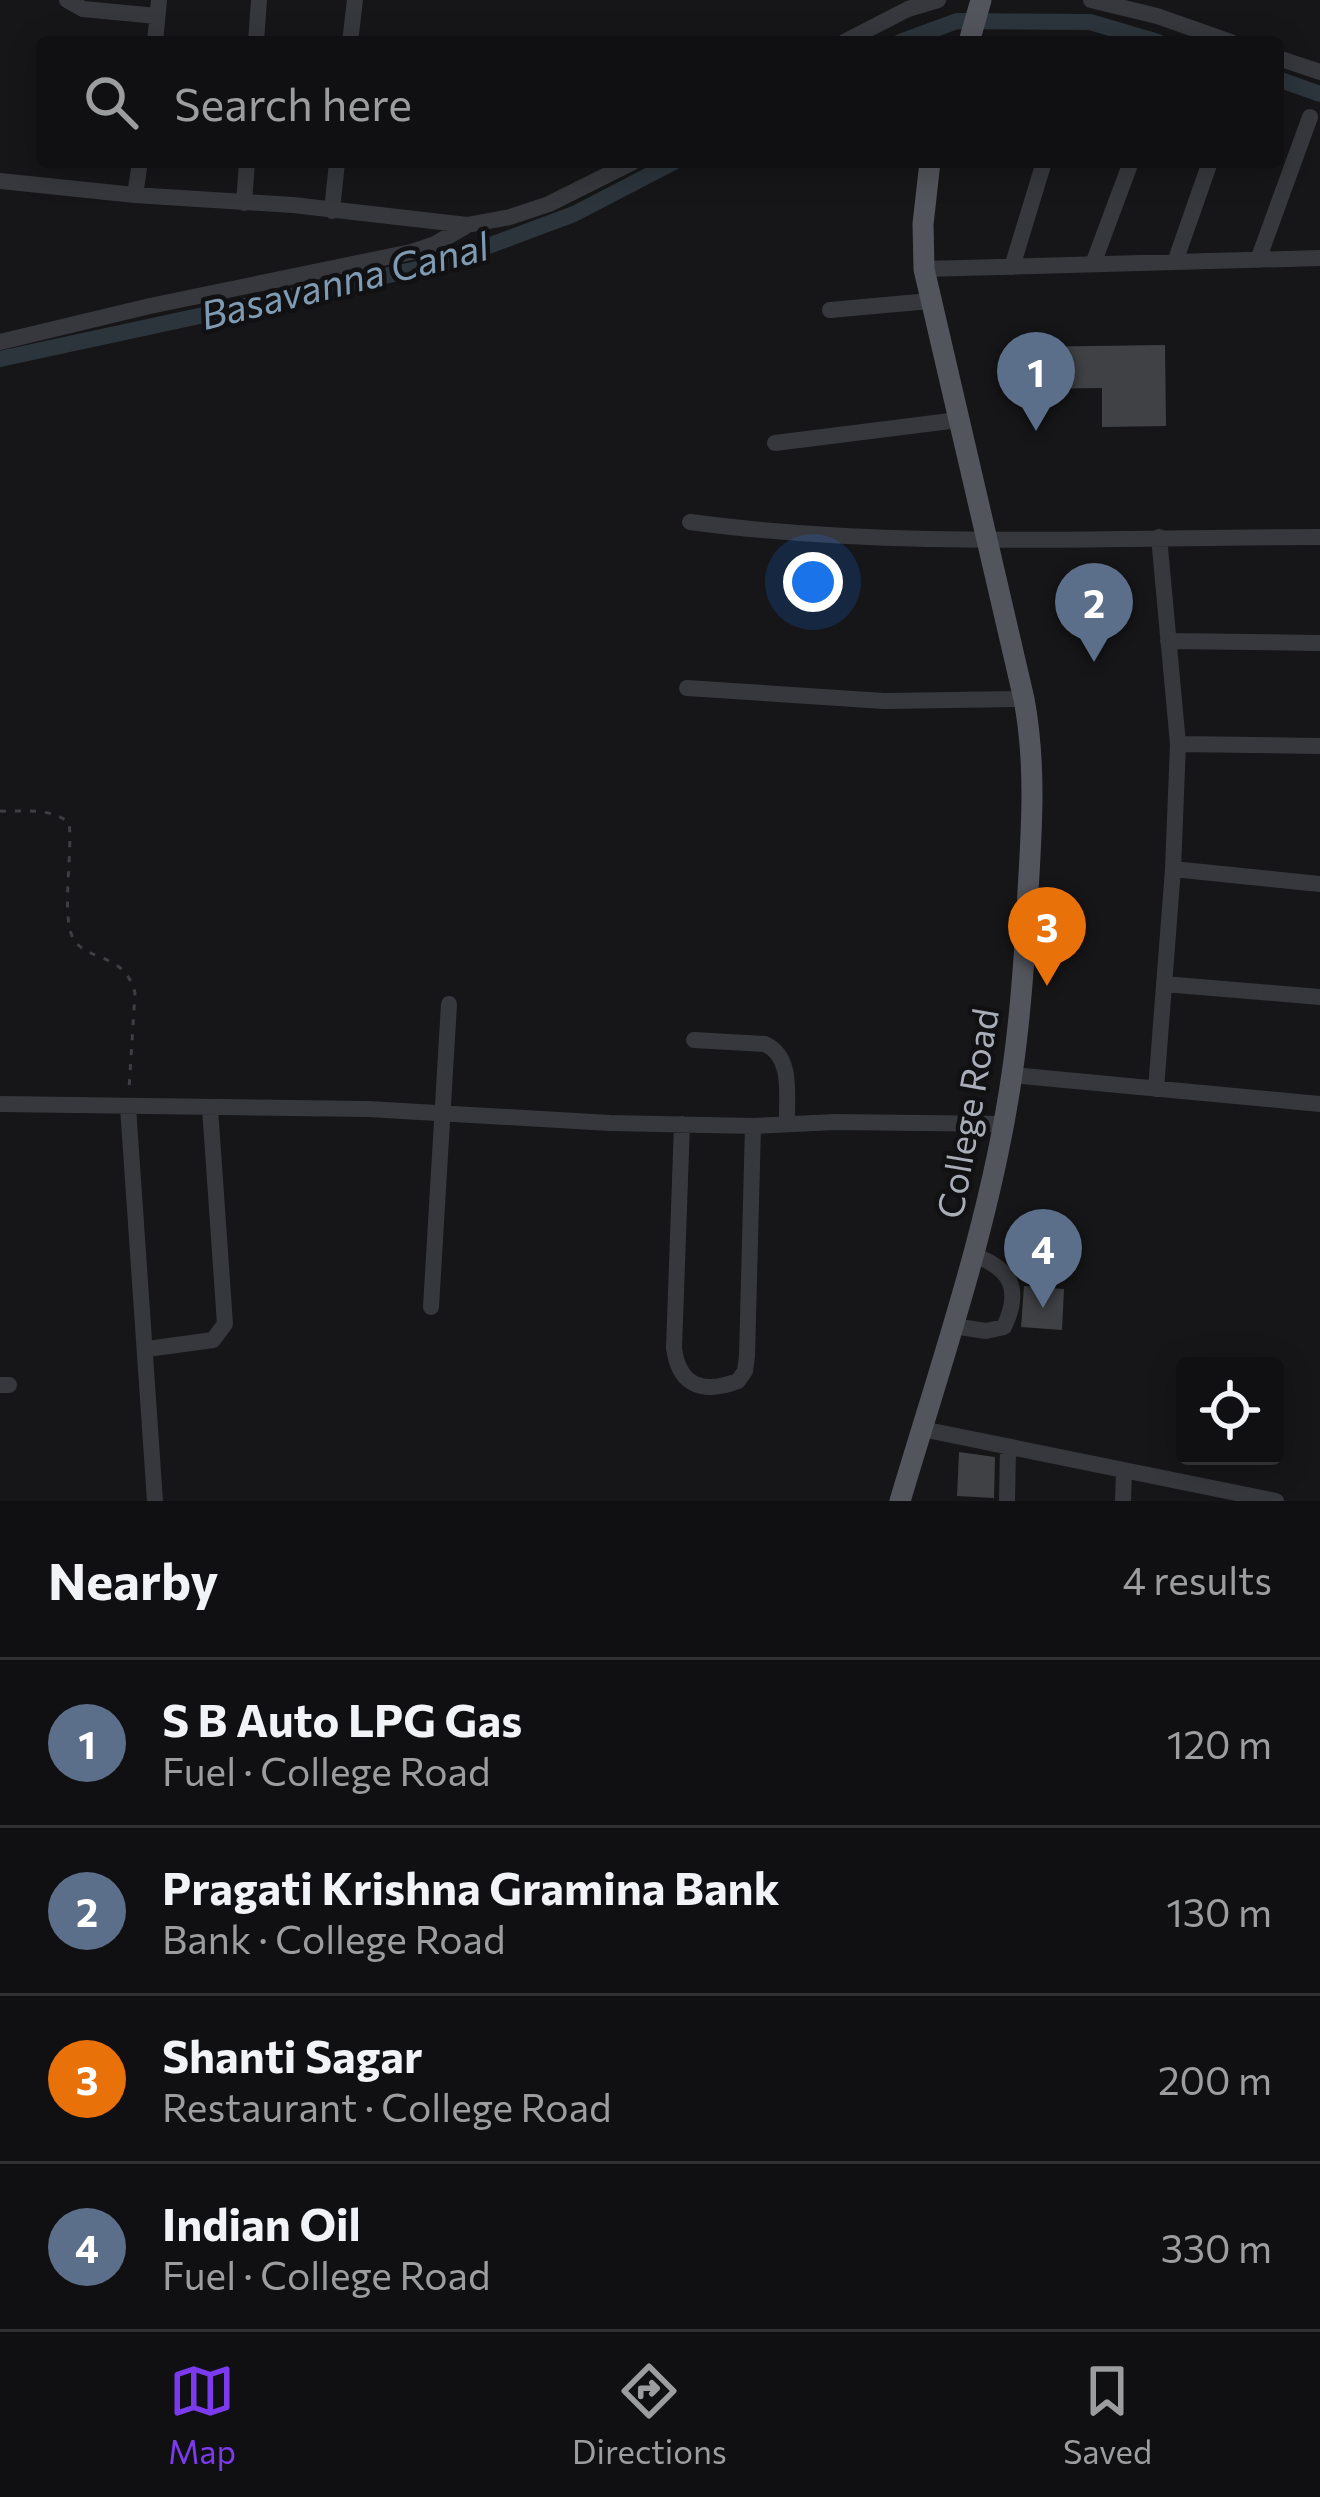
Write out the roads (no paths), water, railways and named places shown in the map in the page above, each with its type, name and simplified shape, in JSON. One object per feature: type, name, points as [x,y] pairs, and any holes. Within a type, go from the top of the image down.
[{"type":"main road","points":[[970,36],[980,6]]},
{"type":"main road","name":"College Road","points":[[900,1501],[973,1256],[1003,1124],[1025,952],[1032,830],[1031,739],[1024,699],[924,269],[922,224],[929,168]]},
{"type":"street","points":[[67,0],[83,9],[158,8]]},
{"type":"street","points":[[256,36],[259,0]]},
{"type":"street","points":[[351,36],[355,0]]},
{"type":"street","points":[[856,36],[908,9],[938,0]]},
{"type":"street","points":[[1091,0],[1214,36]]},
{"type":"street","points":[[1284,60],[1320,72]]},
{"type":"street","points":[[1258,260],[1310,117]]},
{"type":"street","points":[[135,195],[139,168]]},
{"type":"street","points":[[244,203],[247,168]]},
{"type":"street","points":[[332,211],[336,168]]},
{"type":"street","points":[[0,181],[293,205],[466,226],[549,205],[622,168]]},
{"type":"street","points":[[1012,267],[1042,168]]},
{"type":"street","points":[[1094,264],[1129,168]]},
{"type":"street","points":[[1175,262],[1208,168]]},
{"type":"street","points":[[0,342],[394,256],[435,244],[466,226]]},
{"type":"street","points":[[924,269],[1320,258]]},
{"type":"street","points":[[830,310],[931,301]]},
{"type":"street","points":[[775,443],[958,420]]},
{"type":"street","points":[[690,522],[820,535],[989,540],[1320,538]]},
{"type":"street","points":[[1156,1089],[1178,744],[1159,537]]},
{"type":"street","points":[[1168,641],[1320,643]]},
{"type":"street","points":[[687,688],[884,701],[1024,699]]},
{"type":"street","points":[[1178,744],[1320,746]]},
{"type":"street","points":[[1173,868],[1320,884]]},
{"type":"street","points":[[1164,984],[1320,997]]},
{"type":"street","points":[[431,1307],[449,1004]]},
{"type":"street","points":[[694,1040],[765,1044],[775,1049],[786,1074],[787,1124]]},
{"type":"street","points":[[1012,1075],[1320,1104]]},
{"type":"street","points":[[0,1104],[443,1112],[753,1126],[1003,1124]]},
{"type":"street","points":[[128,1107],[155,1501]]},
{"type":"street","points":[[147,1349],[213,1340],[225,1324],[210,1108]]},
{"type":"street","points":[[682,1124],[674,1348],[681,1376],[709,1387],[738,1381],[745,1372],[753,1126]]},
{"type":"street","points":[[953,1326],[997,1330],[1008,1321],[1010,1279],[993,1262],[973,1256]]},
{"type":"street","points":[[922,1429],[1276,1501]]},
{"type":"street","points":[[1007,1501],[1008,1447]]},
{"type":"street","points":[[1123,1501],[1124,1471]]},
{"type":"waterway","name":"Basavanna Canal","points":[[916,36],[957,21],[1090,22],[1138,36]]},
{"type":"waterway","name":"Basavanna Canal","points":[[1284,81],[1320,94]]},
{"type":"waterway","name":"Basavanna Canal","points":[[0,359],[440,264],[574,214],[662,168]]},
{"type":"place","name":"S B Auto LPG Gas","points":[[1036,431]]},
{"type":"place","name":"Pragati Krishna Gramina Bank","points":[[1094,662]]},
{"type":"place","name":"Shanti Sagar","points":[[1047,986]]},
{"type":"place","name":"Indian Oil","points":[[1043,1308]]}]
